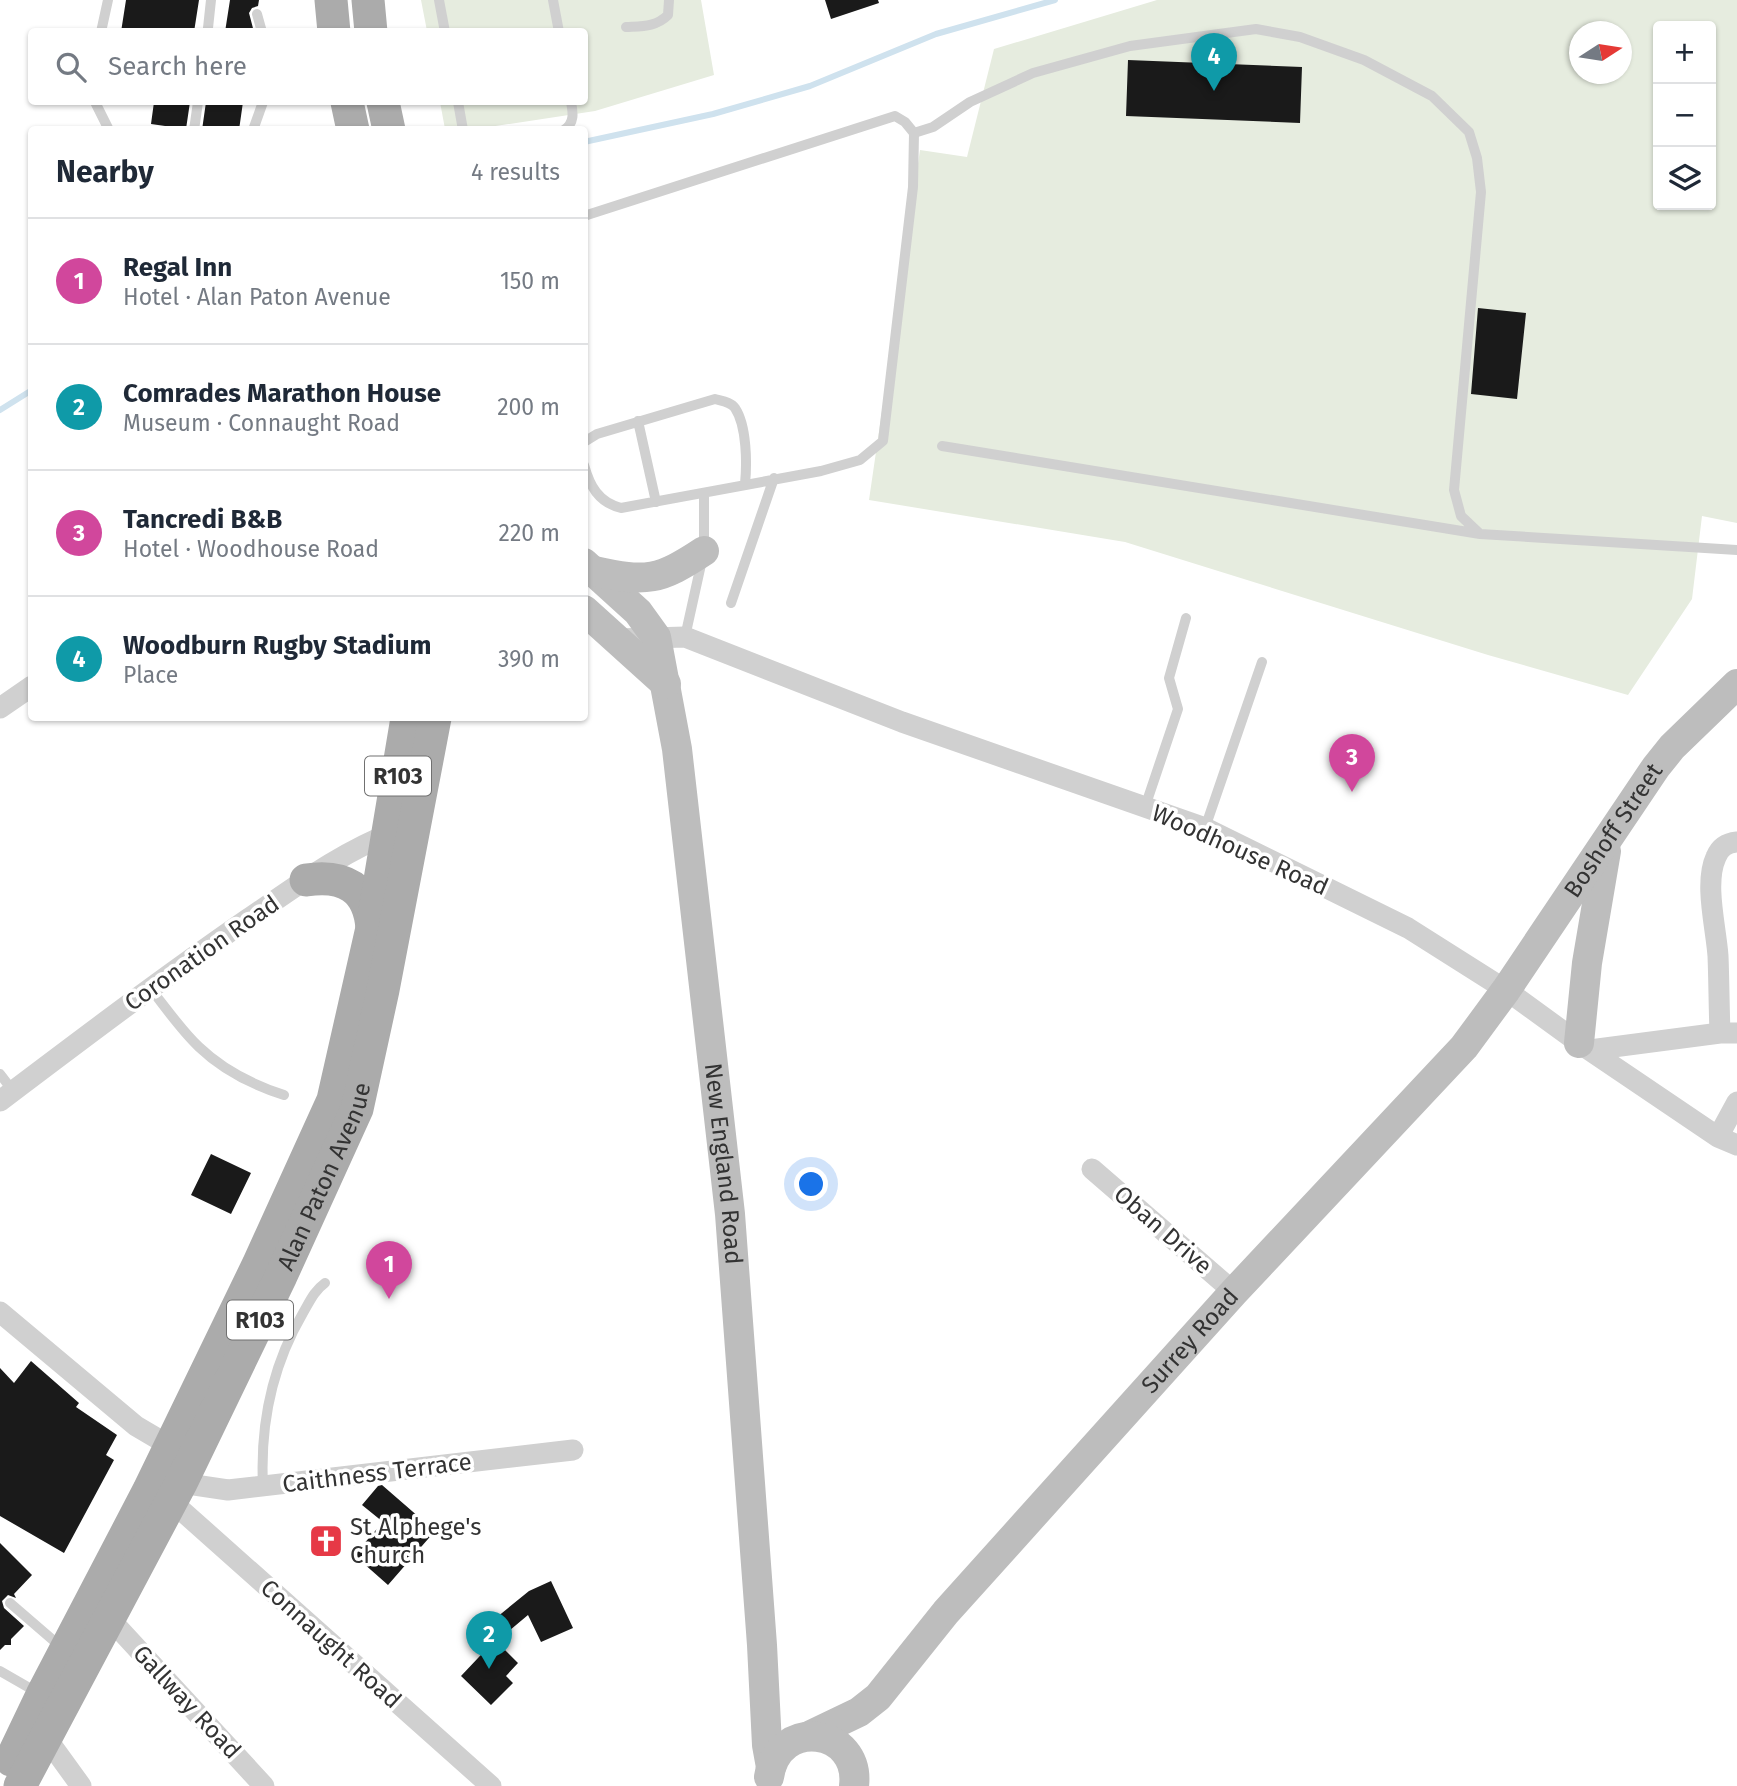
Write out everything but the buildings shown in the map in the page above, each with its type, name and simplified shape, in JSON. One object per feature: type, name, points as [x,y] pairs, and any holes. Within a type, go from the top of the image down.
[{"type":"main road","points":[[331,0],[334,28]]},
{"type":"main road","points":[[368,0],[371,28]]},
{"type":"main road","points":[[348,105],[352,126]]},
{"type":"main road","points":[[384,105],[388,126]]},
{"type":"main road","name":"Alan Paton Avenue","points":[[20,1786],[176,1492],[281,1276],[357,1109],[402,828],[407,721]]},
{"type":"main road","name":"Alan Paton Avenue","points":[[0,1781],[170,1446],[258,1265],[333,1100],[372,928],[434,721]]},
{"type":"main road","points":[[306,880],[333,878],[355,890],[370,910],[372,928]]},
{"type":"street","points":[[589,567],[624,578],[648,578],[673,572],[704,551]]},
{"type":"street","name":"New England Road","points":[[589,567],[638,612],[656,638],[677,749],[730,1214],[770,1776]]},
{"type":"street","points":[[588,614],[666,684]]},
{"type":"street","name":"Woodhouse Road","points":[[617,639],[685,637],[902,722],[1205,828],[1408,928],[1506,990],[1585,1047],[1728,1141]]},
{"type":"street","name":"Boshoff Street","points":[[1506,990],[1656,766],[1671,747],[1737,684]]},
{"type":"street","points":[[0,708],[28,689]]},
{"type":"street","name":"Coronation Road","points":[[7,1096],[150,988],[306,880],[354,851],[402,828]]},
{"type":"street","points":[[1608,840],[1587,963],[1585,1047],[1733,1034],[1718,956],[1712,895],[1715,858],[1727,844],[1737,842]]},
{"type":"street","name":"Surrey Road","points":[[770,1776],[783,1748],[859,1712],[878,1697],[946,1612],[1234,1292],[1464,1047],[1506,990]]},
{"type":"street","points":[[1728,1141],[1737,1102]]},
{"type":"street","name":"Oban Drive","points":[[1092,1169],[1234,1292]]},
{"type":"street","points":[[0,1312],[136,1426],[170,1446]]},
{"type":"street","name":"Caithness Terrace","points":[[176,1492],[228,1490],[573,1450]]},
{"type":"street","name":"Connaught Road","points":[[176,1492],[491,1786]]},
{"type":"street","name":"Gallway Road","points":[[110,1619],[264,1786]]},
{"type":"street","name":"New England Road","points":[[762,1645],[772,1669],[780,1705],[806,1736]]},
{"type":"street","name":"Surrey Road","points":[[852,1773],[878,1697]]},
{"type":"street","points":[[806,1736],[835,1743],[852,1773]]},
{"type":"street","points":[[47,1739],[81,1786]]},
{"type":"lane","points":[[102,28],[108,0]]},
{"type":"lane","points":[[208,28],[211,0]]},
{"type":"lane","points":[[439,0],[444,28]]},
{"type":"lane","points":[[553,0],[558,28]]},
{"type":"lane","points":[[626,27],[656,24],[663,20],[668,15],[669,0]]},
{"type":"lane","points":[[257,14],[261,28]]},
{"type":"lane","points":[[914,133],[933,127],[970,102],[1033,73],[1129,46],[1256,29],[1300,37],[1364,60],[1432,96],[1469,132],[1477,158],[1481,192],[1454,490],[1461,516],[1479,534]]},
{"type":"lane","points":[[96,105],[107,126]]},
{"type":"lane","points":[[195,126],[198,105]]},
{"type":"lane","points":[[254,126],[262,105]]},
{"type":"lane","points":[[459,105],[462,126]]},
{"type":"lane","points":[[569,126],[573,118],[571,105]]},
{"type":"lane","points":[[588,215],[895,117],[905,122],[914,133],[913,187],[883,442],[860,460],[821,471],[621,508],[608,504],[597,494],[588,479]]},
{"type":"lane","points":[[588,440],[597,434],[715,399],[728,402],[734,408],[743,437],[747,464],[745,484]]},
{"type":"lane","points":[[638,421],[656,502]]},
{"type":"lane","points":[[942,446],[1479,534],[1737,550]]},
{"type":"lane","points":[[731,603],[774,478]]},
{"type":"lane","points":[[685,637],[704,551],[704,492]]},
{"type":"lane","points":[[1145,807],[1178,709],[1170,678],[1186,618]]},
{"type":"lane","points":[[1205,828],[1262,663]]},
{"type":"lane","points":[[150,988],[199,1047],[256,1086],[284,1095]]},
{"type":"lane","points":[[0,1074],[7,1096]]},
{"type":"lane","points":[[263,1486],[264,1431],[275,1374],[292,1332],[316,1290],[325,1283]]},
{"type":"lane","points":[[10,1603],[65,1650]]},
{"type":"lane","points":[[0,1671],[42,1695]]},
{"type":"shaded area","points":[[421,0],[701,0],[714,75],[595,111],[496,126],[444,126],[441,105],[588,105],[588,28],[426,28]]},
{"type":"shaded area","points":[[1157,0],[1737,0],[1737,523],[1702,516],[1692,599],[1628,695],[1488,655],[1125,542],[869,500],[920,150],[967,157],[994,49]]},
{"type":"waterway","points":[[588,141],[713,114],[810,86],[936,34],[1055,0]]},
{"type":"waterway","points":[[0,410],[28,392]]},
{"type":"place","name":"Woodburn Rugby Stadium","points":[[1214,91]]},
{"type":"place","name":"Tancredi B&B","points":[[1352,792]]},
{"type":"place","name":"Regal Inn","points":[[389,1299]]},
{"type":"place","name":"St Alphege's Church","points":[[326,1541]]},
{"type":"place","name":"Comrades Marathon House","points":[[489,1669]]}]
